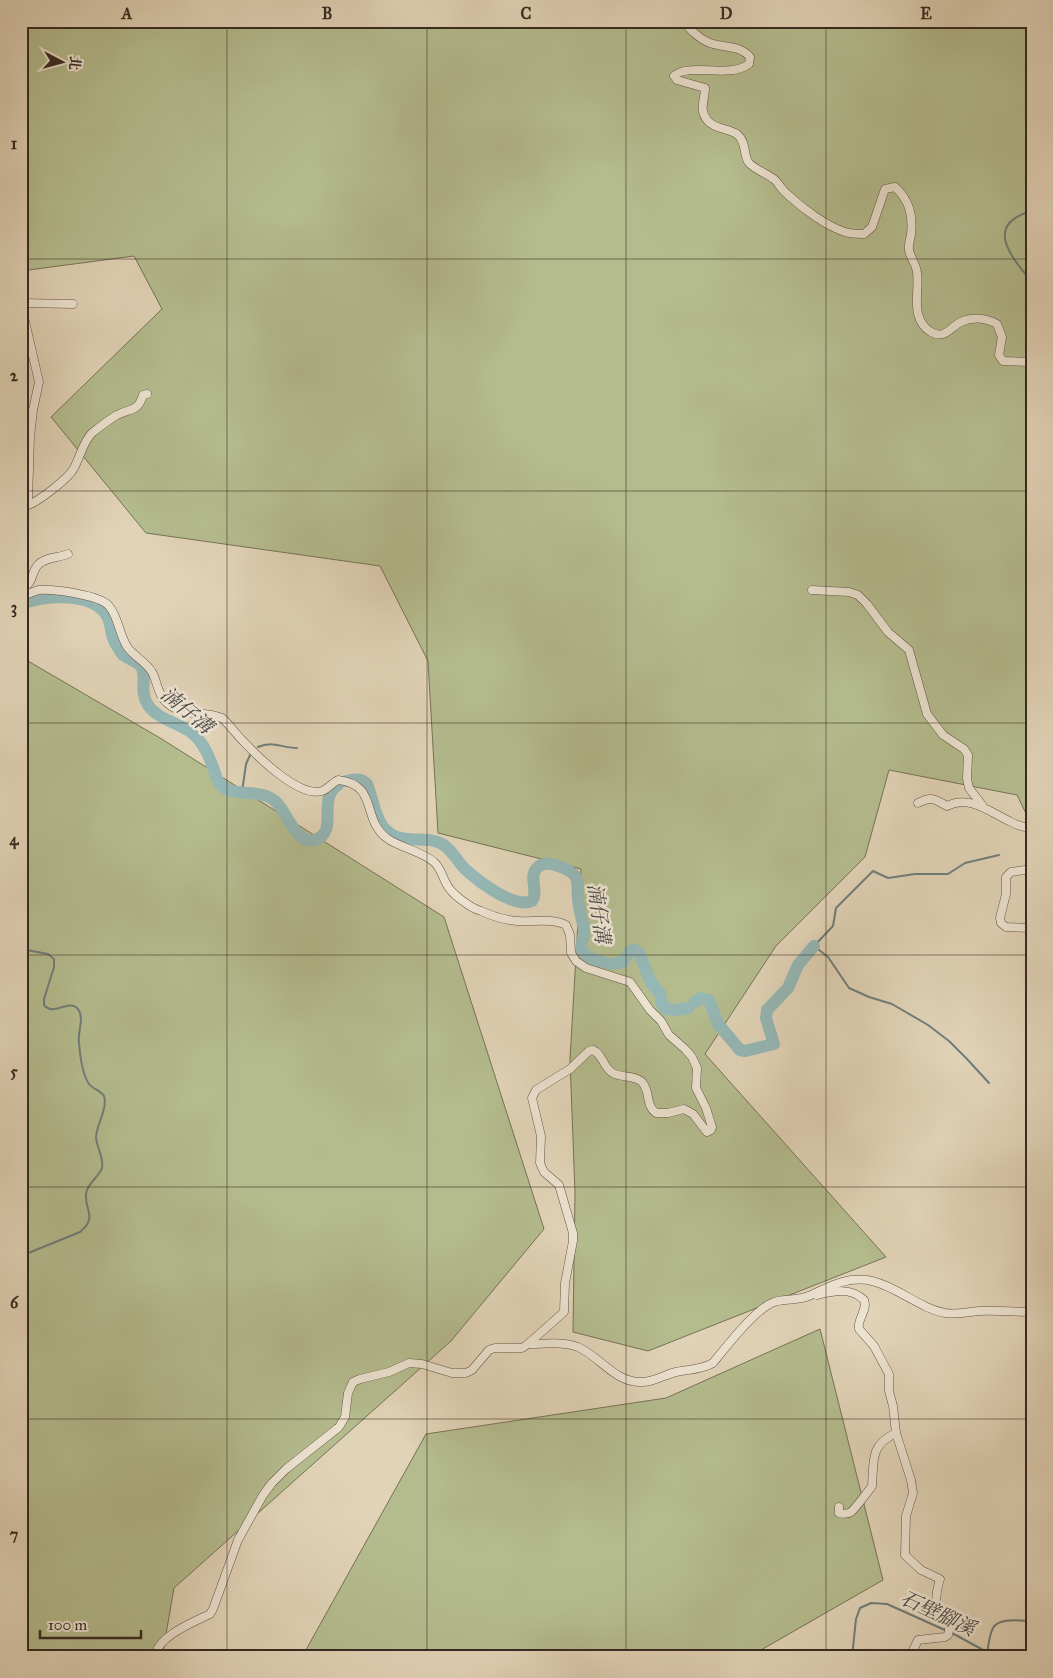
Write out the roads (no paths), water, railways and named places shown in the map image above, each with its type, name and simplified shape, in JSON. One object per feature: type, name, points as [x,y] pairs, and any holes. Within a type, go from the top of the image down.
[{"type":"street","points":[[683,21],[700,38],[710,43],[736,48],[746,52],[750,57],[750,64],[744,68],[726,72],[686,71],[674,76],[674,79],[705,88],[702,104],[708,122],[733,131],[741,137],[748,162],[762,174],[771,177],[807,211],[845,232],[864,234],[872,227],[885,189],[894,187],[907,202],[912,215],[909,249],[917,272],[916,303],[921,320],[929,331],[938,335],[945,334],[960,322],[986,318],[997,324],[1002,337],[999,356],[1003,361],[1032,362]]},
{"type":"street","points":[[24,508],[28,499],[30,437],[39,382],[21,303],[73,304]]},
{"type":"street","points":[[24,508],[37,502],[72,472],[92,434],[116,416],[137,407],[143,395],[146,394]]},
{"type":"street","points":[[21,589],[31,581],[36,566],[44,560],[68,554]]},
{"type":"street","points":[[21,597],[38,590],[46,590],[86,595],[104,601],[115,616],[124,642],[148,666],[153,673],[162,698],[169,704],[181,711],[214,715],[222,718],[264,761],[286,779],[301,788],[310,791],[321,791],[338,780],[360,789],[367,799],[371,818],[387,839],[425,856],[436,864],[449,888],[478,911],[515,921],[561,922],[566,925],[570,935],[571,953],[576,962],[586,968],[630,982],[650,1010],[661,1021],[668,1035],[686,1049],[692,1057],[697,1068],[696,1088],[706,1108],[712,1127],[707,1132],[687,1110],[662,1114],[652,1110],[649,1105],[646,1088],[640,1080],[609,1071],[599,1054],[593,1050],[589,1051],[570,1070],[533,1093],[533,1104],[541,1136],[540,1163],[544,1172],[559,1185],[572,1228],[573,1241],[565,1283],[564,1312],[522,1348],[495,1348],[489,1350],[472,1370],[466,1373],[452,1373],[422,1364],[409,1364],[354,1382],[348,1393],[345,1417],[339,1427],[286,1469],[272,1483],[263,1496],[238,1540],[210,1614],[161,1642],[157,1647],[156,1657]]},
{"type":"street","points":[[812,590],[849,592],[858,595],[888,632],[908,650],[927,714],[943,735],[964,749],[968,754],[967,779],[969,788],[982,806]]},
{"type":"street","points":[[918,803],[932,798],[947,806],[962,802],[982,806],[1012,824],[1030,828],[1032,831]]},
{"type":"street","points":[[1032,869],[1011,872],[1006,877],[1006,901],[1000,918],[1001,923],[1006,927],[1032,928]]},
{"type":"street","points":[[810,1296],[841,1281],[857,1279],[873,1281],[933,1310],[946,1313],[958,1315],[979,1311],[1032,1312]]},
{"type":"street","points":[[528,1344],[568,1344],[576,1346],[589,1353],[617,1376],[628,1381],[650,1382],[676,1372],[706,1367],[713,1363],[748,1323],[774,1302],[840,1291],[853,1292],[864,1300],[866,1307],[860,1320],[859,1329],[874,1346],[889,1374],[889,1391],[896,1432],[913,1492],[906,1516],[905,1555],[921,1570],[940,1579],[936,1600],[938,1611],[949,1625],[950,1630],[948,1636],[942,1638],[918,1640],[910,1657]]},
{"type":"street","points":[[839,1507],[839,1513],[841,1514],[851,1512],[870,1490],[872,1486],[874,1456],[883,1439],[896,1432]]},
{"type":"waterway","points":[[1032,211],[1017,217],[1008,224],[1005,233],[1010,252],[1032,282]]},
{"type":"waterway","name":"湳仔溝","points":[[21,604],[55,597],[81,599],[101,609],[108,618],[115,643],[125,657],[142,668],[145,700],[152,710],[196,736],[207,752],[221,785],[232,791],[263,795],[270,798],[277,803],[293,828],[303,838],[309,841],[315,840],[322,836],[326,830],[329,798],[332,791],[338,785]]},
{"type":"waterway","points":[[258,747],[273,744],[297,748]]},
{"type":"waterway","points":[[242,792],[246,764],[251,753]]},
{"type":"waterway","name":"湳仔溝","points":[[346,781],[357,780],[367,784],[379,820],[386,830],[400,838],[439,842],[448,848],[471,874],[487,887],[506,898],[524,902],[532,901],[534,897],[534,872],[543,864],[555,865],[572,872],[577,881],[584,930],[581,945],[582,952],[590,958],[605,963]]},
{"type":"waterway","name":"湳仔溝","points":[[989,1083],[949,1041],[928,1025],[892,1004],[849,988],[828,957],[814,946],[833,926],[836,908],[873,871],[888,878],[915,874],[948,874],[965,863],[999,855]]},
{"type":"waterway","name":"湳仔溝","points":[[695,1002],[701,998],[709,1000],[718,1024],[740,1050],[745,1051],[774,1044],[766,1018],[767,1010],[788,988],[798,965],[814,946]]},
{"type":"waterway","points":[[21,949],[48,954],[54,959],[54,967],[44,999],[44,1005],[52,1009],[70,1005],[78,1009],[81,1017],[79,1039],[83,1070],[89,1084],[103,1094],[105,1101],[96,1138],[102,1160],[102,1168],[88,1187],[86,1196],[89,1221],[80,1232],[21,1256]]},
{"type":"waterway","name":"湳仔溝","points":[[612,964],[623,962],[630,951],[635,950],[639,953],[651,983],[660,993],[662,1004],[666,1009],[689,1008]]},
{"type":"waterway","name":"石壁腳溪","points":[[852,1657],[856,1619],[860,1608],[871,1603],[887,1604],[947,1631]]},
{"type":"waterway","name":"石壁腳溪","points":[[987,1652],[993,1628],[1000,1622],[1011,1620],[1032,1621]]},
{"type":"waterway","name":"石壁腳溪","points":[[952,1633],[996,1657]]}]
